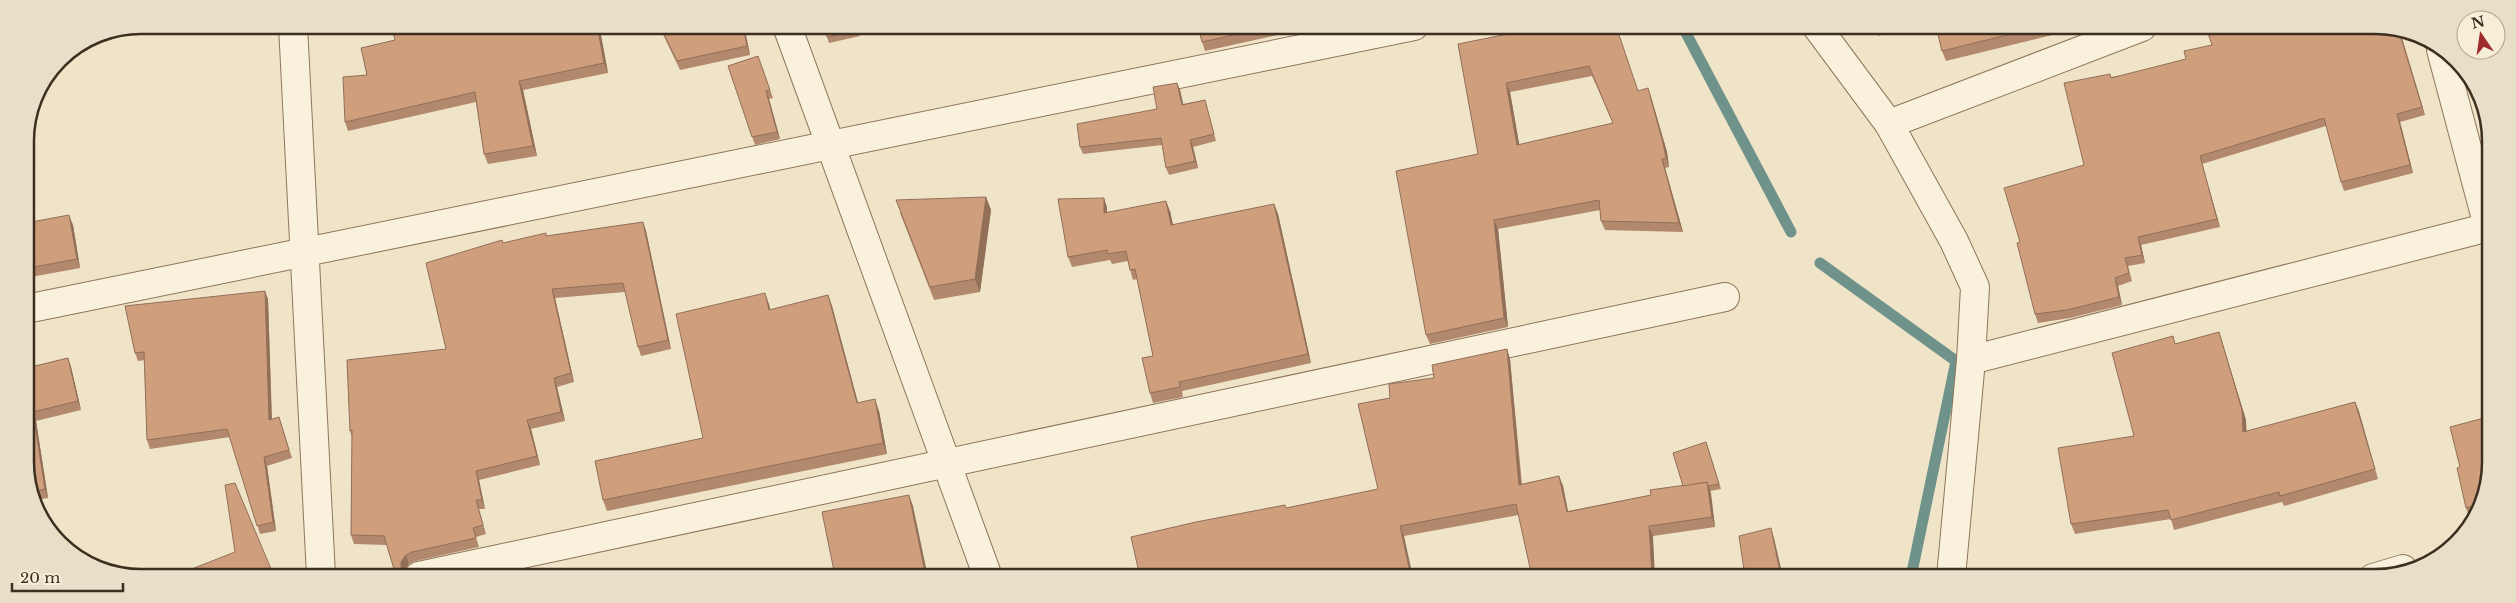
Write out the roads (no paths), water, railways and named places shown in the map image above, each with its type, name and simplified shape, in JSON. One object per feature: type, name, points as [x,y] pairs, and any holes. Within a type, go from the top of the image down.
[{"type":"street","points":[[293,34],[321,569]]},
{"type":"street","points":[[790,34],[985,569]]},
{"type":"street","points":[[34,307],[1375,34]]},
{"type":"street","points":[[1822,34],[1889,124],[1954,241],[1975,287],[1971,360],[1952,569]]},
{"type":"street","points":[[1889,124],[2124,34]]},
{"type":"street","points":[[2443,58],[2482,206]]},
{"type":"street","points":[[1971,360],[2482,231]]},
{"type":"street","points":[[452,569],[1725,298]]},
{"type":"waterway","points":[[1687,34],[1791,232]]},
{"type":"waterway","points":[[1820,263],[1956,361],[1913,569]]}]
